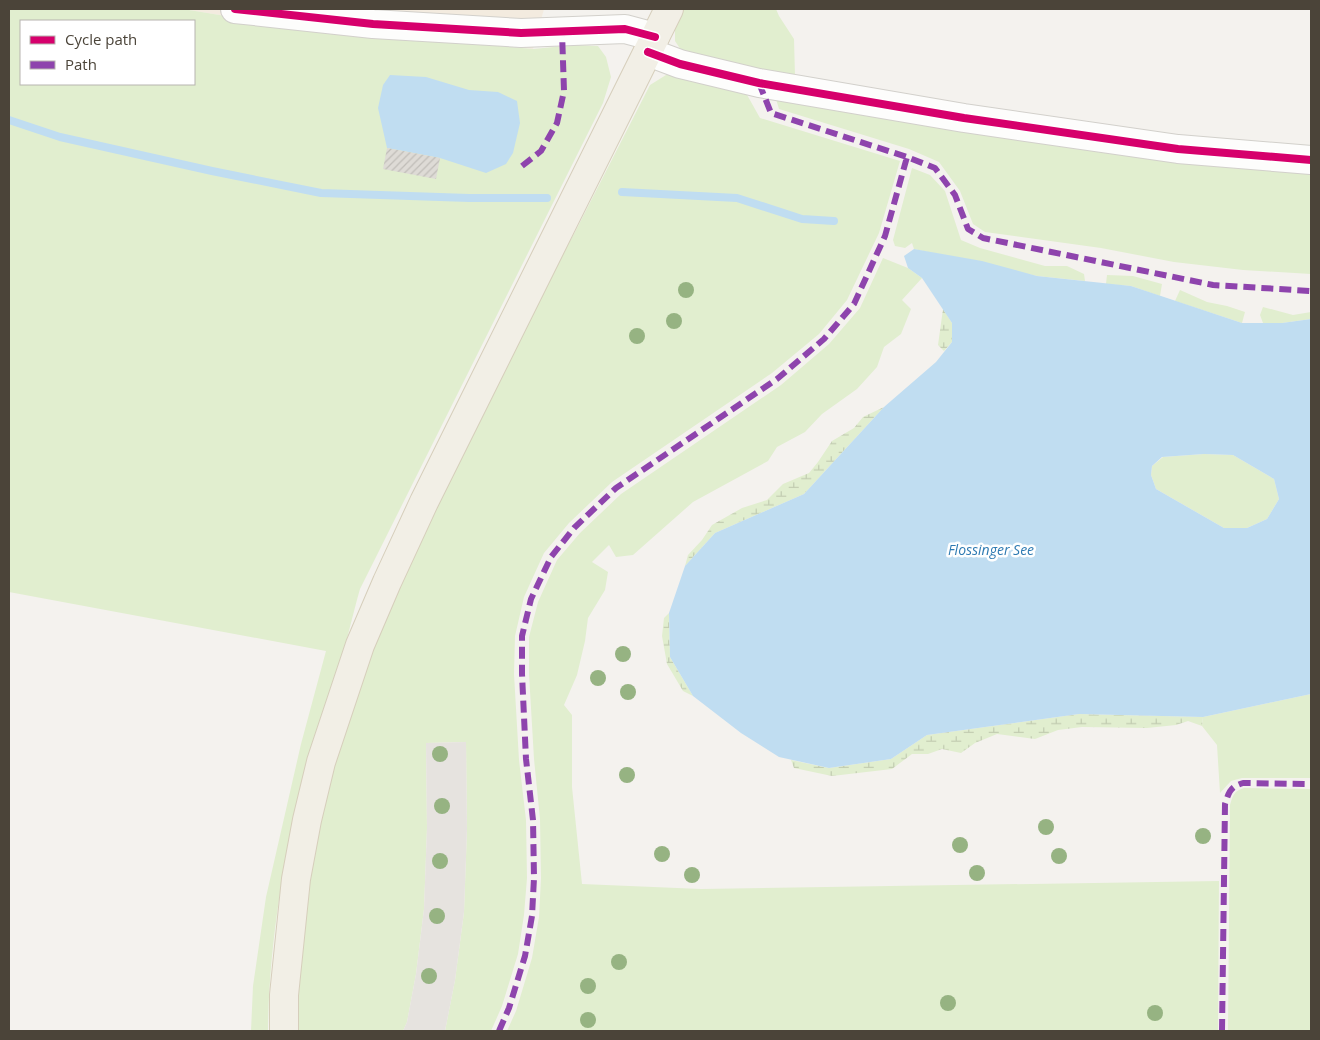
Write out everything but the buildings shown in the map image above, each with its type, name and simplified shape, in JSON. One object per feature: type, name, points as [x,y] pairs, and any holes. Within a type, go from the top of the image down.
[{"type":"main road","points":[[284,1031],[284,995],[296,879],[307,820],[321,762],[360,645],[424,502],[670,9]]},
{"type":"street","points":[[236,9],[373,24],[511,32],[625,29],[680,64],[759,83],[964,118],[1178,149],[1311,160]]},
{"type":"shaded area","points":[[183,9],[544,9],[533,49],[287,26]]},
{"type":"shaded area","points":[[466,742],[467,829],[464,912],[455,980],[445,1031],[403,1031],[407,1022],[416,974],[424,909],[427,828],[426,743]]},
{"type":"green space","points":[[9,9],[183,9],[287,26],[533,49],[575,45],[598,46],[606,57],[611,77],[603,103],[360,589],[343,653],[310,751],[295,812],[274,936],[268,1031],[251,1031],[253,986],[266,897],[301,744],[326,651],[9,592]]},
{"type":"green space","points":[[682,9],[776,9],[794,39],[795,76],[726,65],[683,53],[675,41],[675,27]]},
{"type":"green space","points":[[666,75],[686,75],[746,93],[760,118],[900,161],[879,233],[847,300],[819,334],[772,373],[612,482],[569,523],[544,553],[524,597],[515,636],[514,674],[519,760],[526,820],[527,878],[524,915],[518,954],[502,1006],[491,1031],[445,1031],[455,980],[464,912],[467,829],[466,742],[426,743],[427,828],[424,909],[416,974],[407,1022],[403,1031],[299,1031],[299,991],[311,863],[340,744],[361,680],[391,600],[505,358],[574,234],[650,85]]},
{"type":"green space","points":[[776,99],[1311,173],[1311,274],[1243,270],[1174,262],[1101,248],[985,232],[973,224],[960,191],[939,162],[909,149],[779,109]]},
{"type":"green space","points":[[912,168],[930,175],[945,191],[961,240],[980,248],[1045,266],[1067,266],[1084,274],[1085,281],[1037,276],[914,249],[912,243],[905,248],[895,246],[893,240]]},
{"type":"green space","points":[[883,258],[908,268],[922,278],[902,300],[911,309],[901,334],[884,347],[877,367],[857,389],[822,414],[805,432],[777,447],[768,461],[693,502],[633,555],[616,557],[609,545],[592,562],[608,572],[605,590],[588,618],[577,675],[564,705],[572,715],[572,787],[582,884],[701,889],[1219,881],[1218,1031],[507,1031],[516,1011],[532,958],[539,917],[541,878],[540,819],[534,759],[529,674],[529,637],[538,602],[557,560],[580,533],[621,494],[781,385],[829,344],[860,308]]},
{"type":"green space","points":[[1107,275],[1133,276],[1162,284],[1160,296],[1131,286],[1106,284]]},
{"type":"green space","points":[[1180,290],[1207,302],[1245,312],[1242,323],[1175,301]]},
{"type":"green space","points":[[1263,307],[1293,315],[1311,312],[1311,319],[1282,323],[1263,323],[1260,315]]},
{"type":"green space","points":[[943,309],[952,323],[952,342],[944,351],[938,345]]},
{"type":"green space","points":[[884,407],[804,494],[715,533],[685,566],[688,555],[702,540],[712,525],[742,508],[767,500],[783,484],[809,473],[832,441],[854,428],[863,417]]},
{"type":"green space","points":[[1204,454],[1233,455],[1274,479],[1279,499],[1267,519],[1247,528],[1224,528],[1156,489],[1151,475],[1152,466],[1163,457]]},
{"type":"green space","points":[[669,613],[670,657],[693,696],[683,691],[667,664],[662,636],[664,618]]},
{"type":"green space","points":[[1311,694],[1311,778],[1242,778],[1231,781],[1220,793],[1217,745],[1202,726],[1203,717]]},
{"type":"green space","points":[[1079,714],[1203,717],[1202,726],[1188,721],[1176,725],[1147,728],[1082,727],[1058,730],[1035,739],[997,734],[975,743],[961,753],[942,749],[928,754],[912,754],[892,769],[832,776],[794,768],[791,760],[829,768],[891,759],[927,735]]},
{"type":"green space","points":[[1244,788],[1311,789],[1311,1031],[1228,1031],[1230,805],[1234,794]]},
{"type":"water","points":[[390,75],[426,77],[469,90],[498,92],[517,101],[520,123],[513,153],[506,164],[486,173],[440,158],[387,148],[378,108],[383,85]]},
{"type":"water","name":"Flossinger See","points":[[914,249],[982,261],[1037,276],[1131,286],[1242,323],[1282,323],[1311,319],[1311,694],[1203,717],[1079,714],[927,735],[891,759],[829,768],[779,757],[741,733],[693,696],[670,657],[669,613],[685,566],[715,533],[804,494],[884,407],[936,362],[952,342],[952,323],[922,278],[908,268],[904,256]],"holes":[[[1204,454],[1233,455],[1274,479],[1279,499],[1267,519],[1247,528],[1224,528],[1156,489],[1151,475],[1152,466],[1162,457]]]},
{"type":"waterway","points":[[9,120],[60,137],[321,193],[469,198],[547,198]]},
{"type":"waterway","points":[[622,192],[737,198],[802,219],[834,221]]},
{"type":"marked path","points":[[522,166],[541,151],[557,123],[564,91],[562,32]]},
{"type":"marked path","points":[[759,83],[771,113],[907,157],[935,168],[955,195],[968,229],[983,238],[1213,285],[1311,291]]},
{"type":"marked path","points":[[499,1031],[509,1008],[525,956],[532,916],[534,878],[533,820],[526,759],[522,674],[522,636],[531,599],[551,557],[574,528],[616,488],[777,379],[824,339],[854,304],[885,236],[907,157]]},
{"type":"marked path","points":[[1222,1031],[1225,804],[1231,790],[1243,783],[1311,784]]},
{"type":"cycle path","points":[[235,9],[373,24],[521,33],[625,29],[655,37]]},
{"type":"cycle path","points":[[648,52],[680,64],[759,83],[964,118],[1178,149],[1311,160]]}]
